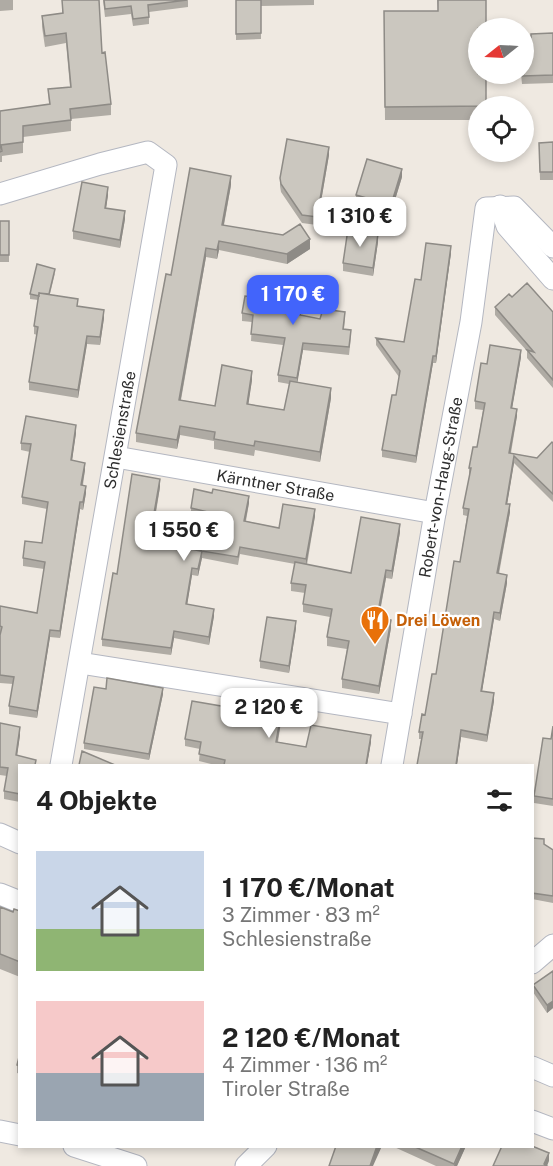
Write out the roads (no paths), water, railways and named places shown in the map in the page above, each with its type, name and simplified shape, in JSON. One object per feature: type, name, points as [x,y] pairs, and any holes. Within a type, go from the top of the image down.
[{"type":"street","name":"Schlesienstraße","points":[[0,194],[148,152],[166,165],[61,764]]},
{"type":"street","points":[[493,207],[514,207],[553,247]]},
{"type":"street","points":[[493,207],[553,279]]},
{"type":"street","name":"Robert-von-Haug-Straße","points":[[392,764],[435,513],[493,207]]},
{"type":"street","name":"Kärntner Straße","points":[[116,457],[435,513]]},
{"type":"street","points":[[80,663],[401,714]]},
{"type":"street","points":[[0,834],[18,842]]},
{"type":"street","points":[[0,894],[18,901]]},
{"type":"street","points":[[534,961],[553,945]]},
{"type":"street","points":[[534,1068],[553,1076]]},
{"type":"street","points":[[534,1122],[553,1130]]},
{"type":"street","points":[[0,1131],[18,1135]]},
{"type":"street","points":[[80,1148],[136,1166]]},
{"type":"street","points":[[246,1166],[264,1148]]},
{"type":"place","name":"Drei Löwen","points":[[375,646]]}]
